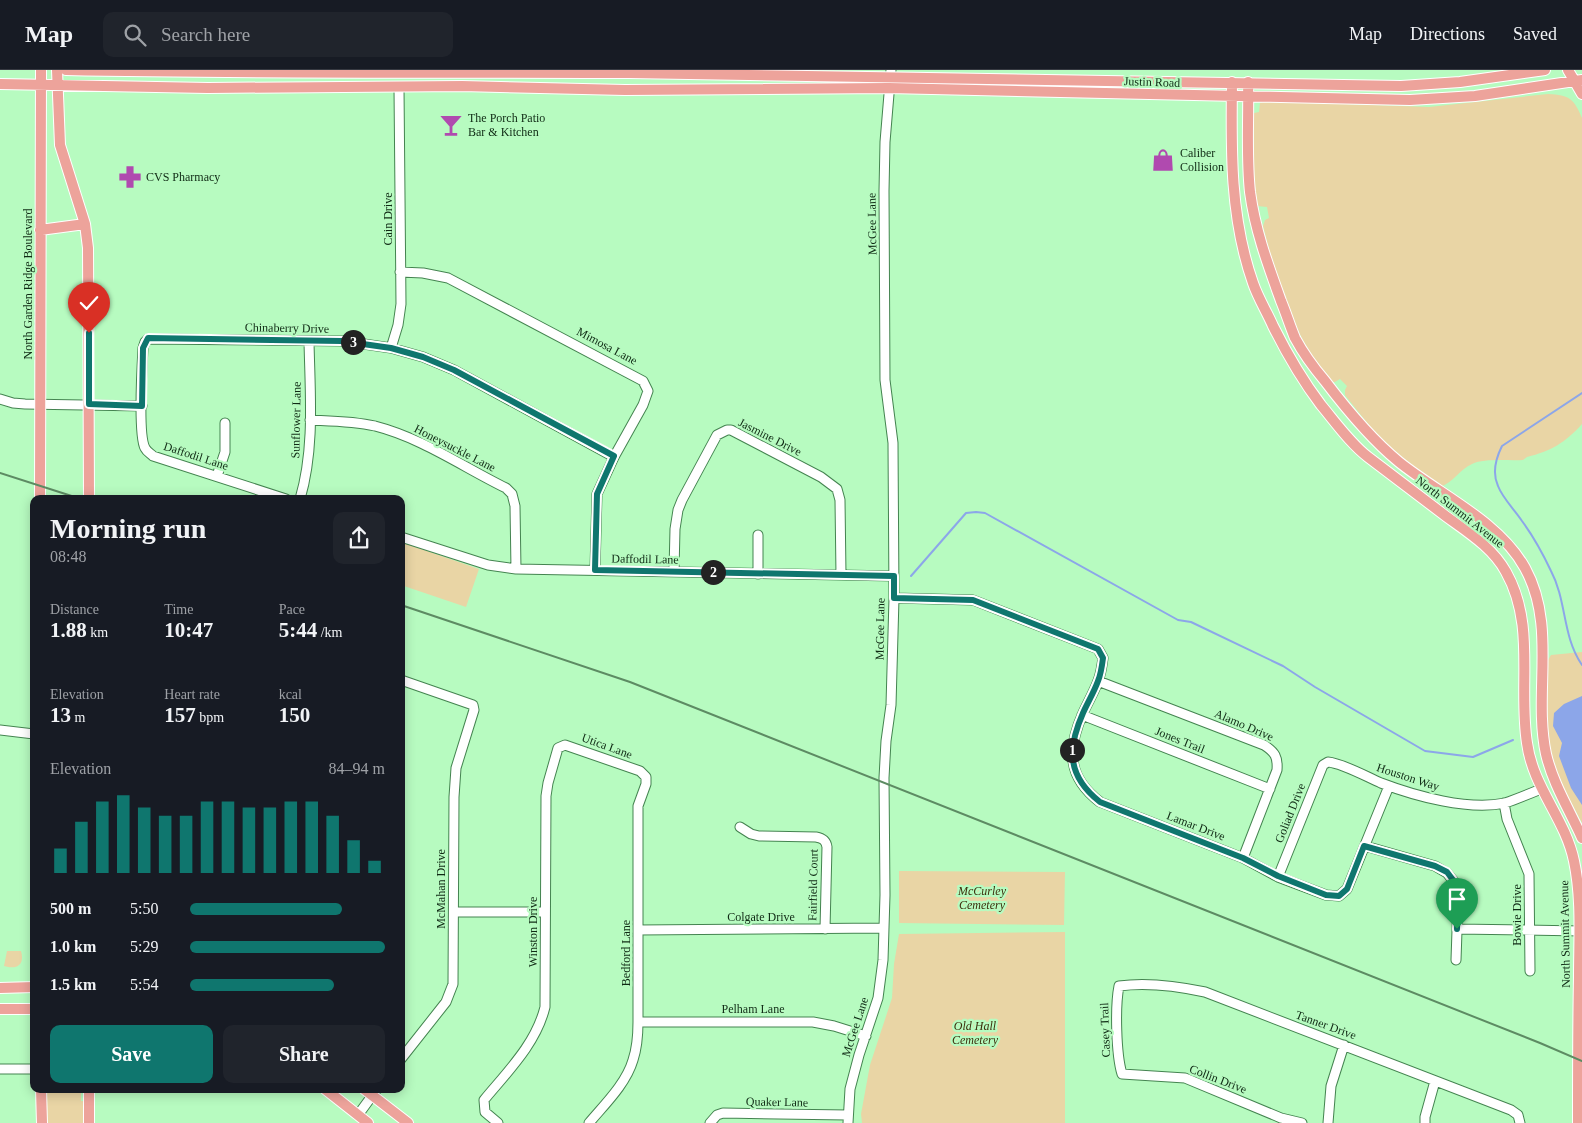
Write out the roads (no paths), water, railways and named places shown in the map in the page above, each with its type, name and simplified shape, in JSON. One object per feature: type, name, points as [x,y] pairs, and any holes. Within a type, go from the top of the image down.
[{"type":"main road","name":"North Garden Ridge Boulevard","points":[[40,495],[42,70]]},
{"type":"main road","points":[[57,70],[60,145],[85,224],[88,248],[89,495]]},
{"type":"main road","name":"Justin Road","points":[[66,70],[208,73],[891,73],[1416,86],[1545,70]]},
{"type":"main road","points":[[1568,70],[1578,81],[1582,94]]},
{"type":"main road","points":[[208,73],[210,88]]},
{"type":"main road","points":[[339,73],[339,88]]},
{"type":"main road","points":[[689,74],[689,89]]},
{"type":"main road","name":"Justin Road","points":[[0,84],[210,88],[462,86],[689,89],[889,88],[1429,100],[1475,96],[1578,81]]},
{"type":"main road","name":"North Summit Avenue","points":[[1232,82],[1231,153],[1237,217],[1254,285],[1296,370],[1318,400],[1364,454],[1479,540],[1498,558],[1508,575],[1521,611],[1525,652],[1524,716],[1531,767],[1570,843],[1578,884],[1581,931],[1578,1123]]},
{"type":"main road","name":"North Summit Avenue","points":[[1248,82],[1247,152],[1250,193],[1262,250],[1296,338],[1312,365],[1361,425],[1398,461],[1490,528],[1506,543],[1525,568],[1535,592],[1540,615],[1543,651],[1543,727],[1546,754],[1554,781],[1582,838]]},
{"type":"main road","points":[[1237,217],[1254,212]]},
{"type":"main road","points":[[40,230],[85,224]]},
{"type":"main road","points":[[1318,400],[1332,391]]},
{"type":"main road","points":[[1438,510],[1448,497]]},
{"type":"main road","points":[[1525,652],[1543,651]]},
{"type":"main road","points":[[1541,789],[1554,781]]},
{"type":"main road","points":[[0,988],[30,987]]},
{"type":"main road","points":[[0,1008],[30,1009]]},
{"type":"main road","points":[[41,1093],[42,1123]]},
{"type":"main road","points":[[88,1093],[88,1123]]},
{"type":"main road","points":[[330,1093],[368,1123]]},
{"type":"main road","points":[[376,1093],[408,1123]]},
{"type":"street","points":[[461,72],[462,86]]},
{"type":"street","name":"McGee Lane","points":[[847,1119],[852,1080],[878,998],[884,928],[884,778],[886,741],[891,705],[894,598],[893,443],[885,380],[884,191],[885,142],[891,73]]},
{"type":"street","name":"Cain Drive","points":[[391,348],[400,312],[401,160],[398,135],[399,88]]},
{"type":"street","name":"Mimosa Lane","points":[[400,272],[423,273],[448,278],[639,378],[646,386],[648,391],[643,405],[614,456],[597,494],[595,570]]},
{"type":"street","name":"Chinaberry Drive","points":[[145,342],[148,338],[342,341],[391,348],[423,357],[454,370],[614,456]]},
{"type":"street","name":"Sunflower Lane","points":[[301,495],[306,477],[310,420],[310,341]]},
{"type":"street","name":"Daffodil Lane","points":[[145,342],[143,348],[142,406],[143,439],[144,446],[148,452],[153,456],[274,495]]},
{"type":"street","points":[[0,398],[13,403],[142,406]]},
{"type":"street","name":"Honeysuckle Lane","points":[[310,420],[359,423],[396,433],[428,447],[506,488],[512,494],[515,506],[516,569]]},
{"type":"street","points":[[217,476],[224,452],[225,423]]},
{"type":"street","name":"Jasmine Drive","points":[[674,572],[675,529],[682,500],[717,435],[726,430],[731,430],[821,477],[837,489],[840,500],[841,575]]},
{"type":"street","points":[[758,535],[758,574]]},
{"type":"street","name":"Daffodil Lane","points":[[405,538],[488,565],[516,569],[894,576]]},
{"type":"street","name":"Lamar Drive","points":[[894,598],[973,600],[1098,649],[1103,658],[1098,681],[1082,715],[1071,753],[1073,765],[1087,792],[1100,802],[1243,858],[1278,876],[1326,895],[1339,896],[1347,889],[1389,786]]},
{"type":"street","name":"McMahan Drive","points":[[405,681],[473,705],[473,715],[456,768],[454,797],[453,984],[446,1002],[405,1052]]},
{"type":"street","name":"Alamo Drive","points":[[1098,681],[1264,745],[1274,751],[1277,760],[1277,770],[1243,858]]},
{"type":"street","name":"Jones Trail","points":[[1082,715],[1270,789]]},
{"type":"street","points":[[0,730],[30,734]]},
{"type":"street","name":"Utica Lane","points":[[565,745],[640,771]]},
{"type":"street","name":"Winston Drive","points":[[498,1123],[485,1112],[484,1100],[529,1045],[543,1014],[546,990],[546,796],[558,748],[565,745]]},
{"type":"street","name":"Houston Way","points":[[1328,762],[1389,786],[1438,800],[1468,804],[1504,803],[1541,789]]},
{"type":"street","name":"Goliad Drive","points":[[1278,876],[1323,765],[1328,762]]},
{"type":"street","name":"Bedford Lane","points":[[589,1123],[614,1094],[632,1064],[636,1049],[638,1022],[638,806],[646,784],[646,777],[640,771]]},
{"type":"street","name":"Bowie Drive","points":[[1504,803],[1507,819],[1529,874],[1530,971]]},
{"type":"street","name":"Fairfield Court","points":[[740,826],[751,834],[758,836],[816,836],[823,838],[827,847],[825,929]]},
{"type":"street","points":[[1364,846],[1435,866],[1447,872],[1456,884],[1458,901],[1456,960]]},
{"type":"street","points":[[454,912],[545,912]]},
{"type":"street","name":"Colgate Drive","points":[[638,930],[884,928]]},
{"type":"street","points":[[1457,929],[1581,931]]},
{"type":"street","name":"Tanner Drive","points":[[1119,986],[1133,984],[1184,987],[1205,992],[1511,1110],[1519,1119]]},
{"type":"street","name":"Casey Trail","points":[[1119,986],[1116,997],[1119,1063],[1122,1074]]},
{"type":"street","name":"Pelham Lane","points":[[638,1022],[813,1022],[866,1036]]},
{"type":"street","points":[[1328,1123],[1331,1086],[1344,1045]]},
{"type":"street","points":[[0,1069],[30,1069]]},
{"type":"street","name":"Collin Drive","points":[[1122,1074],[1185,1078],[1281,1118],[1302,1123]]},
{"type":"street","points":[[1425,1123],[1425,1117],[1436,1081]]},
{"type":"street","points":[[358,1115],[374,1093]]},
{"type":"street","name":"Quaker Lane","points":[[710,1123],[717,1114],[723,1112],[782,1119],[847,1119]]},
{"type":"water","points":[[1582,696],[1582,805],[1571,788],[1559,756],[1562,743],[1553,726],[1554,713],[1564,704]]},
{"type":"waterway","points":[[1582,393],[1502,446],[1495,471],[1500,491],[1530,533],[1556,582],[1571,642],[1582,665]]},
{"type":"waterway","points":[[911,576],[966,513],[985,513],[1178,620],[1191,622],[1283,666],[1315,687],[1425,751],[1473,757],[1513,740]]},
{"type":"railway","points":[[0,473],[69,495]]},
{"type":"railway","points":[[405,606],[630,682],[1582,1061]]},
{"type":"place","name":"The Porch Patio Bar & Kitchen","points":[[451,125]]},
{"type":"place","name":"Caliber Collision","points":[[1163,160]]},
{"type":"place","name":"CVS Pharmacy","points":[[130,177]]},
{"type":"park label","name":"McCurley Cemetery","points":[[982,898]]},
{"type":"park label","name":"Old Hall Cemetery","points":[[975,1033]]}]
